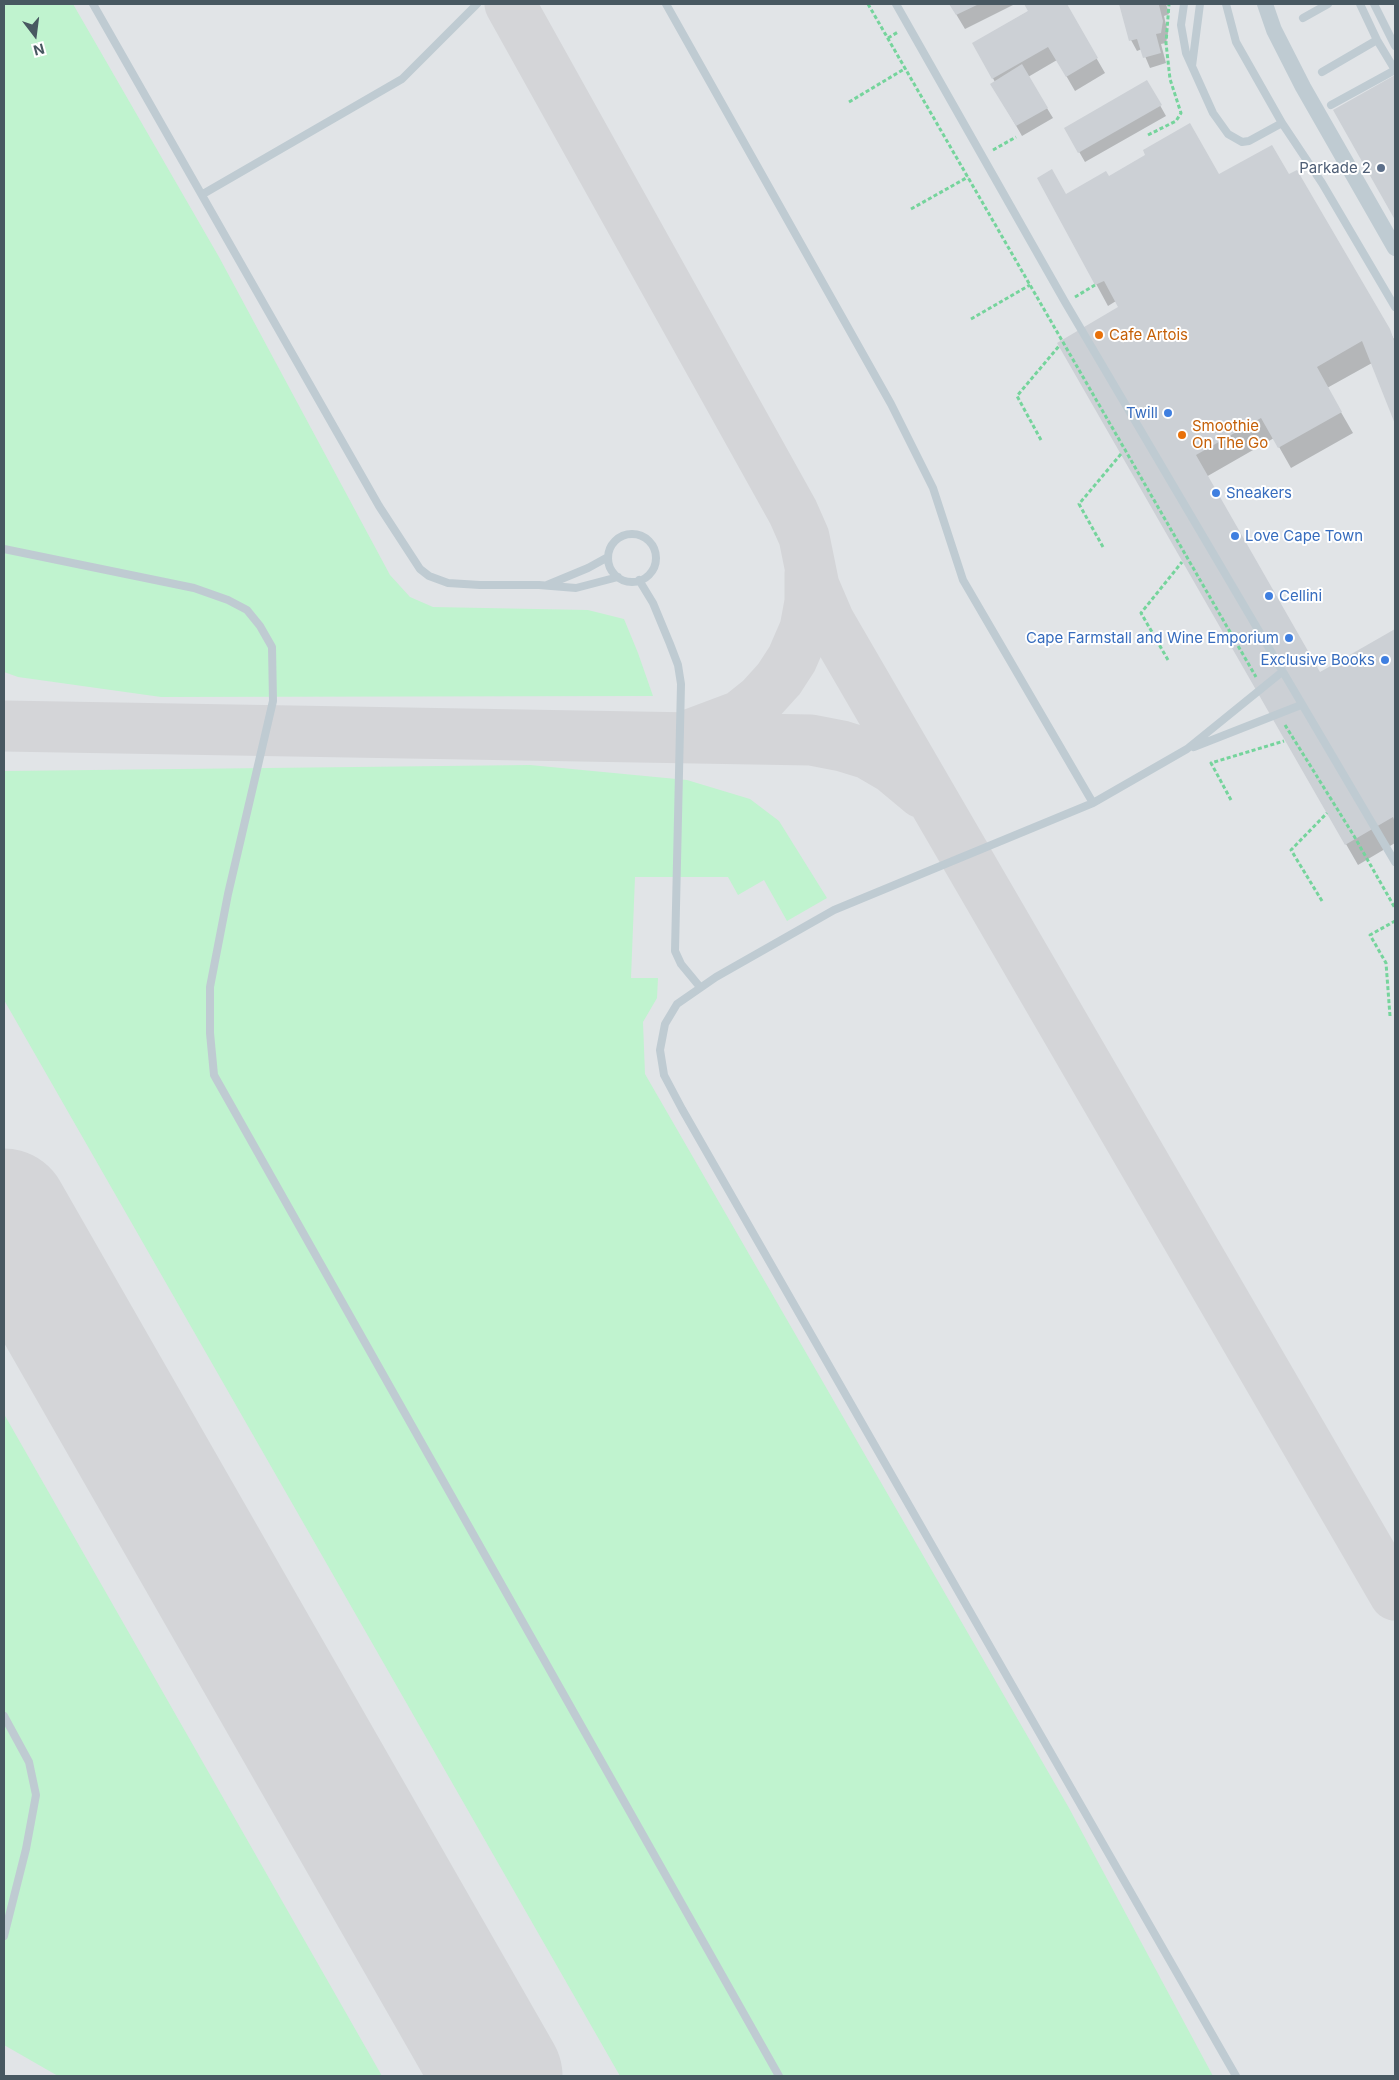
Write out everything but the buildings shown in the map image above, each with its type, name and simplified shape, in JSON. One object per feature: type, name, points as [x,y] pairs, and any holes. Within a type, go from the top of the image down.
[{"type":"street","points":[[1265,4],[1284,50],[1308,96],[1395,248]]},
{"type":"lane","points":[[93,4],[203,194],[379,506],[420,569],[429,576],[448,583],[576,588],[618,577]]},
{"type":"lane","points":[[203,194],[402,79],[477,4]]},
{"type":"lane","points":[[666,4],[891,404],[933,488],[962,580],[1093,803]]},
{"type":"lane","points":[[896,4],[1065,302],[1395,862]]},
{"type":"lane","points":[[1184,4],[1182,36],[1192,67],[1213,113],[1235,140],[1242,142],[1250,141],[1282,123]]},
{"type":"lane","points":[[1192,67],[1200,4]]},
{"type":"lane","points":[[1226,4],[1236,42],[1282,123],[1322,183],[1395,307]]},
{"type":"lane","points":[[1303,18],[1328,4]]},
{"type":"lane","points":[[1332,105],[1395,70],[1377,40],[1360,4]]},
{"type":"lane","points":[[1374,4],[1395,46]]},
{"type":"lane","points":[[1322,72],[1377,40]]},
{"type":"lane","points":[[628,534],[643,536],[654,548],[655,564],[646,577],[639,580],[624,580],[618,577],[609,565],[608,557],[614,542],[628,534]]},
{"type":"lane","points":[[4,549],[65,560],[203,591],[247,610],[260,626],[272,647],[273,701],[228,894],[210,987],[210,1033],[214,1075],[778,2076]]},
{"type":"lane","points":[[545,586],[588,568],[608,557]]},
{"type":"lane","points":[[639,580],[652,603],[670,644],[678,665],[681,684],[675,950],[681,964],[700,987]]},
{"type":"lane","points":[[1236,2076],[669,1086],[661,1063],[662,1033],[669,1015],[677,1004],[700,987],[834,910],[1093,803],[1187,749],[1282,672]]},
{"type":"lane","points":[[1187,749],[1302,705]]},
{"type":"lane","points":[[4,1716],[29,1762],[36,1796],[26,1849],[4,1936]]},
{"type":"path","points":[[868,4],[1263,688]]},
{"type":"path","points":[[1148,135],[1176,121],[1181,113],[1170,79],[1167,52],[1169,4]]},
{"type":"path","points":[[849,102],[906,68]]},
{"type":"path","points":[[911,210],[968,177]]},
{"type":"path","points":[[971,319],[1030,285]]},
{"type":"path","points":[[1041,440],[1017,396],[1059,346]]},
{"type":"path","points":[[1103,547],[1079,504],[1121,454]]},
{"type":"path","points":[[1168,660],[1141,613],[1182,562]]},
{"type":"path","points":[[1279,715],[1354,836],[1395,908]]},
{"type":"path","points":[[1231,800],[1211,763],[1284,741]]},
{"type":"path","points":[[1322,901],[1291,850],[1327,814]]},
{"type":"path","points":[[1390,1016],[1386,963],[1370,936],[1395,921]]},
{"type":"shaded area","points":[[4,4],[1395,4],[1395,2076],[4,2076]]},
{"type":"green space","points":[[4,4],[73,4],[219,257],[390,575],[410,597],[433,607],[588,610],[624,619],[653,696],[161,697],[18,677],[4,672]]},
{"type":"green space","points":[[530,765],[687,780],[750,799],[779,821],[827,898],[787,921],[764,880],[738,895],[728,877],[635,877],[631,978],[658,978],[657,998],[643,1022],[645,1074],[1069,1808],[1213,2076],[620,2076],[4,1000],[4,771]]},
{"type":"green space","points":[[4,1414],[382,2076],[58,2076],[4,2045]]},
{"type":"taxiway","points":[[510,4],[793,512],[804,537],[814,586],[829,621],[1395,1595]]},
{"type":"taxiway","points":[[692,734],[740,716],[760,700],[779,679],[792,659],[805,629],[810,602],[810,573]]},
{"type":"taxiway","points":[[4,726],[811,740],[842,746],[868,754],[892,768],[922,793]]},
{"type":"runway","points":[[4,1213],[498,2076]]},
{"type":"place","name":"Parkade 2","points":[[1381,168]]},
{"type":"place","name":"Cafe Artois","points":[[1099,335]]},
{"type":"place","name":"Twill","points":[[1168,413]]},
{"type":"place","name":"Smoothie On The Go","points":[[1182,435]]},
{"type":"place","name":"Sneakers","points":[[1216,493]]},
{"type":"place","name":"Love Cape Town","points":[[1235,536]]},
{"type":"place","name":"Cellini","points":[[1269,596]]},
{"type":"place","name":"Cape Farmstall and Wine Emporium","points":[[1289,638]]},
{"type":"place","name":"Exclusive Books","points":[[1385,660]]}]
